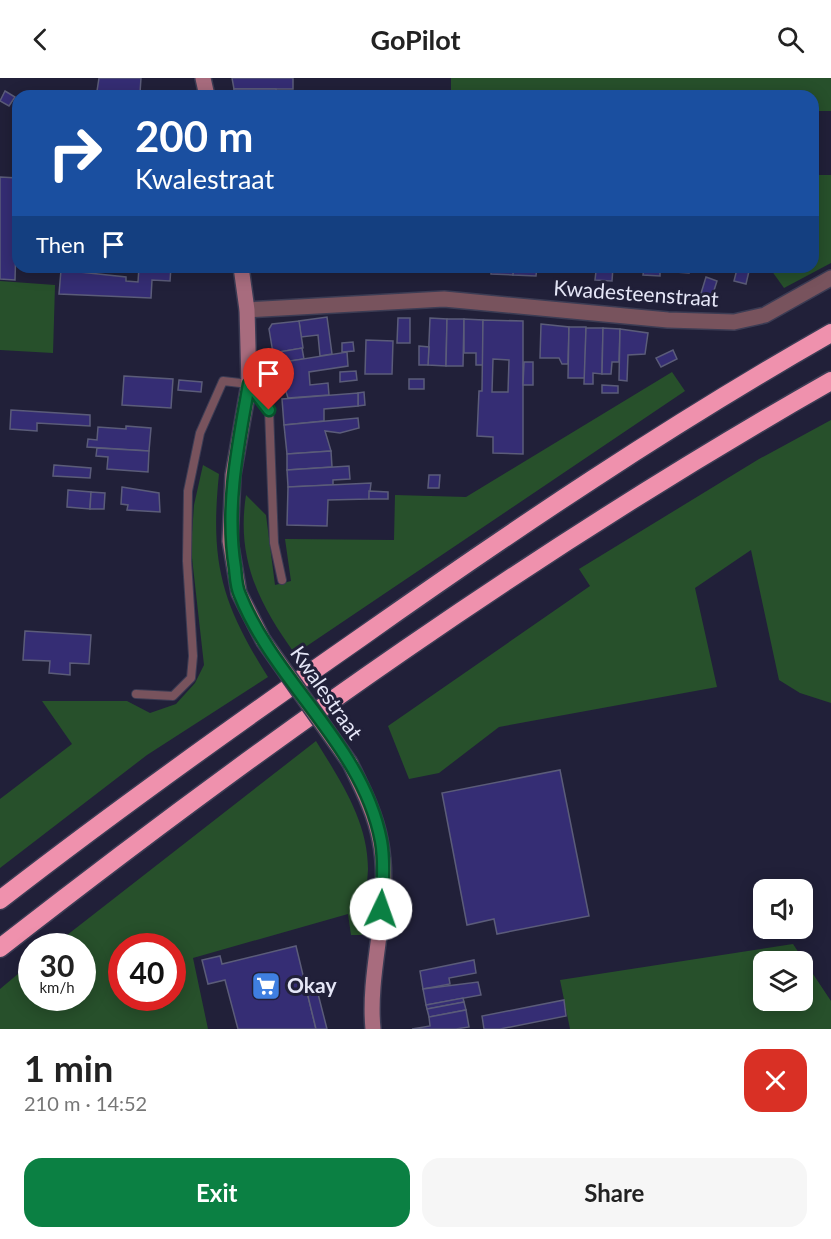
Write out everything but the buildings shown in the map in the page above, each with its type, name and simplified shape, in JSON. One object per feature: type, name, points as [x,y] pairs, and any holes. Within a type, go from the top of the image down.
[{"type":"highway","points":[[0,900],[255,711],[441,581],[628,455],[831,333]]},
{"type":"highway","points":[[0,948],[272,743],[458,613],[654,485],[831,381]]},
{"type":"street","name":"Kwalestraat","points":[[241,273],[247,310],[249,384],[233,475],[230,541],[239,593],[263,640],[350,763],[369,803],[381,842],[383,886],[370,1000],[373,1029]]},
{"type":"street","name":"Kwadesteenstraat","points":[[247,310],[444,299],[668,320],[734,322],[765,315],[831,278]]},
{"type":"lane","points":[[136,694],[173,696],[191,678],[193,656],[187,561],[188,491],[200,433],[223,381],[249,384],[269,410],[274,543],[282,580]]},
{"type":"green space","points":[[451,78],[831,78],[831,111],[819,111],[819,90],[451,90]]},
{"type":"green space","points":[[819,175],[831,175],[831,263],[819,269]]},
{"type":"green space","points":[[773,273],[812,273],[784,288]]},
{"type":"green space","points":[[0,281],[55,285],[53,353],[0,350]]},
{"type":"green space","points":[[672,372],[685,391],[295,654],[271,617],[253,580],[244,540],[246,495],[266,515],[275,585],[291,581],[285,539],[394,540],[395,495],[466,497]]},
{"type":"green space","points":[[831,420],[831,703],[800,693],[779,680],[751,550],[695,588],[717,687],[499,727],[439,773],[409,779],[388,726],[590,586],[579,569],[759,459]]},
{"type":"green space","points":[[203,465],[219,474],[216,532],[222,580],[229,603],[252,651],[268,677],[147,755],[0,868],[0,799],[72,744],[42,701],[127,701],[150,713],[176,704],[195,683],[204,665],[191,549],[194,505]]},
{"type":"green space","points":[[316,741],[351,802],[363,834],[368,869],[362,935],[351,935],[348,914],[193,958],[208,1029],[0,1029],[0,989],[18,974],[18,1011],[96,1011],[96,933],[70,933]]},
{"type":"green space","points":[[793,944],[798,951],[753,951],[753,1011],[813,1011],[813,974],[831,1001],[831,1029],[570,1029],[560,980]]},
{"type":"place","name":"Okay","points":[[266,986]]},
{"type":"route","points":[[269,410],[249,384],[233,475],[230,541],[239,593],[263,640],[350,763],[369,803],[381,842],[383,886],[381,909]]}]
